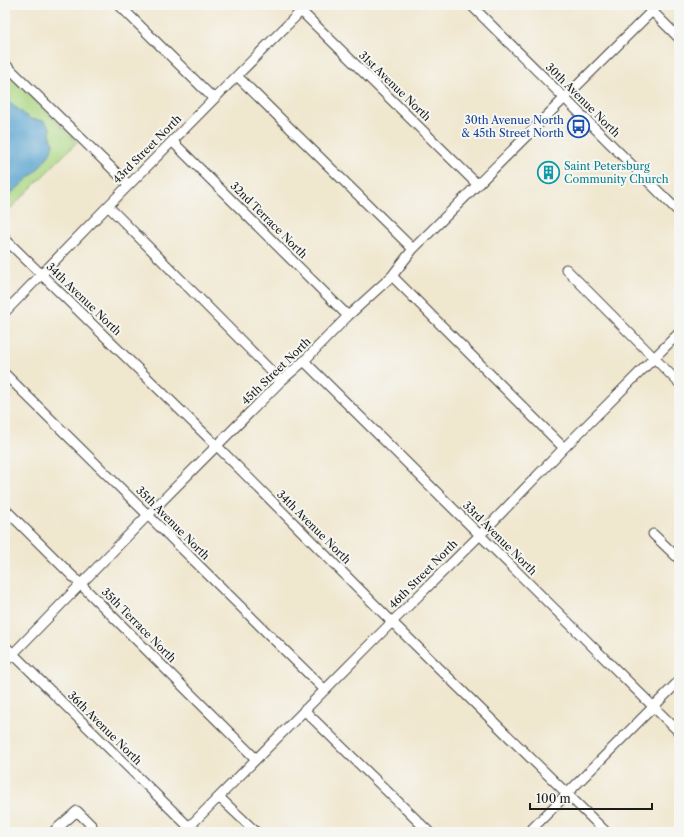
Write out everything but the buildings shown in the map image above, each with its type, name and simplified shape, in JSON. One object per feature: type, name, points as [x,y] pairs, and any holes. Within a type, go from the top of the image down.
[{"type":"street","points":[[119,5],[214,99]]},
{"type":"street","name":"30th Avenue North","points":[[471,5],[679,212]]},
{"type":"street","name":"43rd Street North","points":[[5,312],[237,76],[301,7]]},
{"type":"street","name":"31st Avenue North","points":[[301,7],[478,185]]},
{"type":"street","points":[[652,7],[679,38]]},
{"type":"street","name":"45th Street North","points":[[5,662],[281,381],[304,361],[348,316],[392,276],[413,250],[565,99],[652,7]]},
{"type":"street","points":[[5,64],[129,185]]},
{"type":"street","points":[[237,76],[413,250]]},
{"type":"street","name":"32nd Terrace North","points":[[172,141],[348,316]]},
{"type":"street","points":[[108,206],[281,381]]},
{"type":"street","name":"34th Avenue North","points":[[5,239],[606,832]]},
{"type":"street","points":[[566,269],[679,383]]},
{"type":"street","points":[[392,276],[564,448]]},
{"type":"street","name":"46th Street North","points":[[186,830],[679,333]]},
{"type":"street","name":"33rd Avenue North","points":[[304,361],[679,732]]},
{"type":"street","name":"35th Avenue North","points":[[5,374],[325,690]]},
{"type":"street","name":"35th Terrace North","points":[[5,510],[256,759]]},
{"type":"street","points":[[653,534],[679,560]]},
{"type":"street","name":"36th Avenue North","points":[[5,646],[186,830]]},
{"type":"street","points":[[529,832],[679,681]]},
{"type":"street","points":[[304,710],[429,832]]},
{"type":"street","points":[[219,796],[256,832]]},
{"type":"street","points":[[53,832],[76,811],[92,826]]},
{"type":"green space","points":[[5,71],[77,142],[5,214],[5,198],[8,197],[53,144],[50,134],[50,127],[44,121],[30,119],[5,99]]},
{"type":"water","points":[[5,99],[30,119],[44,121],[50,127],[50,134],[53,144],[50,154],[36,171],[5,198]]},
{"type":"place","name":"30th Avenue North & 45th Street North","points":[[579,126]]},
{"type":"place","name":"Saint Petersburg Community Church","points":[[548,172]]}]
